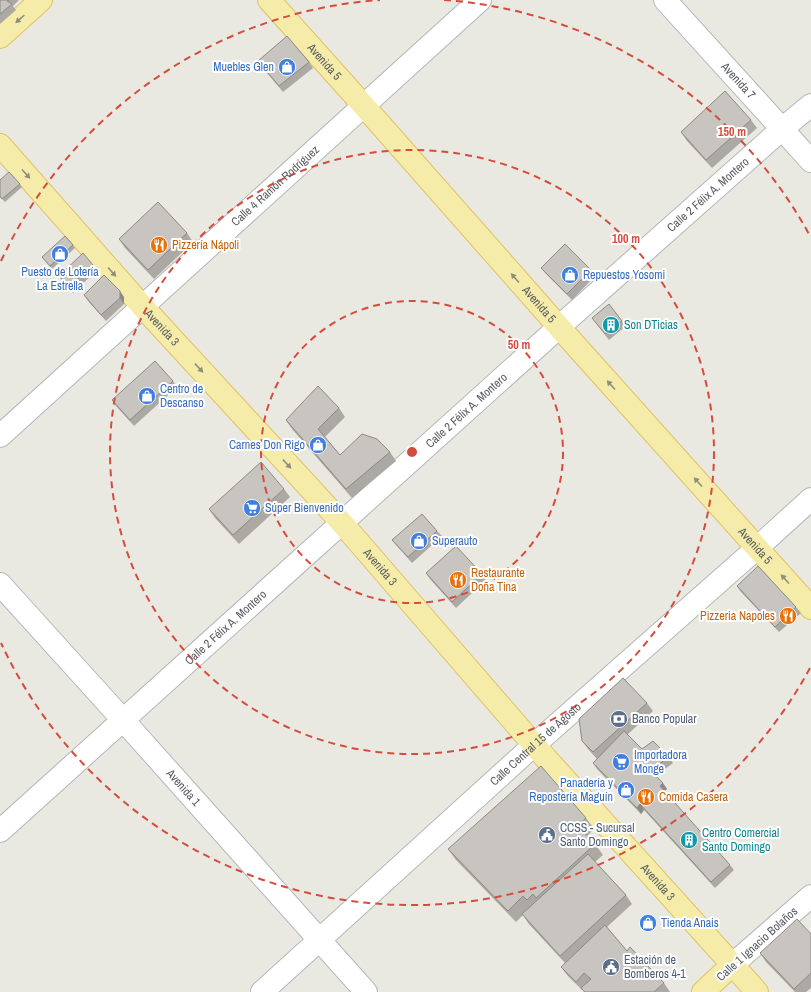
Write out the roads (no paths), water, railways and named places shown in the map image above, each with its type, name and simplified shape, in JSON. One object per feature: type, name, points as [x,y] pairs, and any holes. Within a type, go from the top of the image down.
[{"type":"main road","points":[[0,37],[41,0]]},
{"type":"main road","name":"Avenida 5","points":[[269,0],[559,328],[811,608]]},
{"type":"main road","name":"Avenida 3","points":[[0,145],[142,306],[342,524],[534,744],[757,992]]},
{"type":"main road","name":"Calle 1 Ignacio Bolaños","points":[[703,992],[732,965]]},
{"type":"street","name":"Calle 4 Ramón Rodríguez","points":[[0,436],[480,0]]},
{"type":"street","name":"Avenida 7","points":[[666,0],[811,161]]},
{"type":"street","name":"Calle 2 Félix A. Montero","points":[[0,831],[559,328],[782,129],[811,105]]},
{"type":"street","name":"Calle Central 15 de Agosto","points":[[262,992],[534,744],[811,499]]},
{"type":"street","name":"Avenida 1","points":[[0,584],[366,992]]},
{"type":"street","name":"Calle 1 Ignacio Bolaños","points":[[732,965],[811,896]]},
{"type":"place","name":"Muebles Glen","points":[[287,67]]},
{"type":"place","name":"Pizzería Nápoli","points":[[159,245]]},
{"type":"place","name":"Puesto de Lotería La Estrella","points":[[60,254]]},
{"type":"place","name":"Repuestos Yosomi","points":[[570,275]]},
{"type":"place","name":"Son DTicias","points":[[611,325]]},
{"type":"place","name":"Centro de Descanso","points":[[147,396]]},
{"type":"place","name":"Carnes Don Rigo","points":[[318,445]]},
{"type":"place","name":"Súper Bienvenido","points":[[252,508]]},
{"type":"place","name":"Superauto","points":[[419,541]]},
{"type":"place","name":"Restaurante Doña Tina","points":[[458,580]]},
{"type":"place","name":"Pizzeria Napoles","points":[[788,616]]},
{"type":"place","name":"Banco Popular","points":[[619,719]]},
{"type":"place","name":"Importadora Monge","points":[[621,762]]},
{"type":"place","name":"Panadería y Repostería Maguín","points":[[626,790]]},
{"type":"place","name":"Comida Casera","points":[[646,797]]},
{"type":"place","name":"CCSS - Sucursal Santo Domingo","points":[[547,835]]},
{"type":"place","name":"Centro Comercial Santo Domingo","points":[[689,840]]},
{"type":"place","name":"Tienda Anais","points":[[648,923]]},
{"type":"place","name":"Estación de Bomberos 4-1","points":[[611,967]]}]
